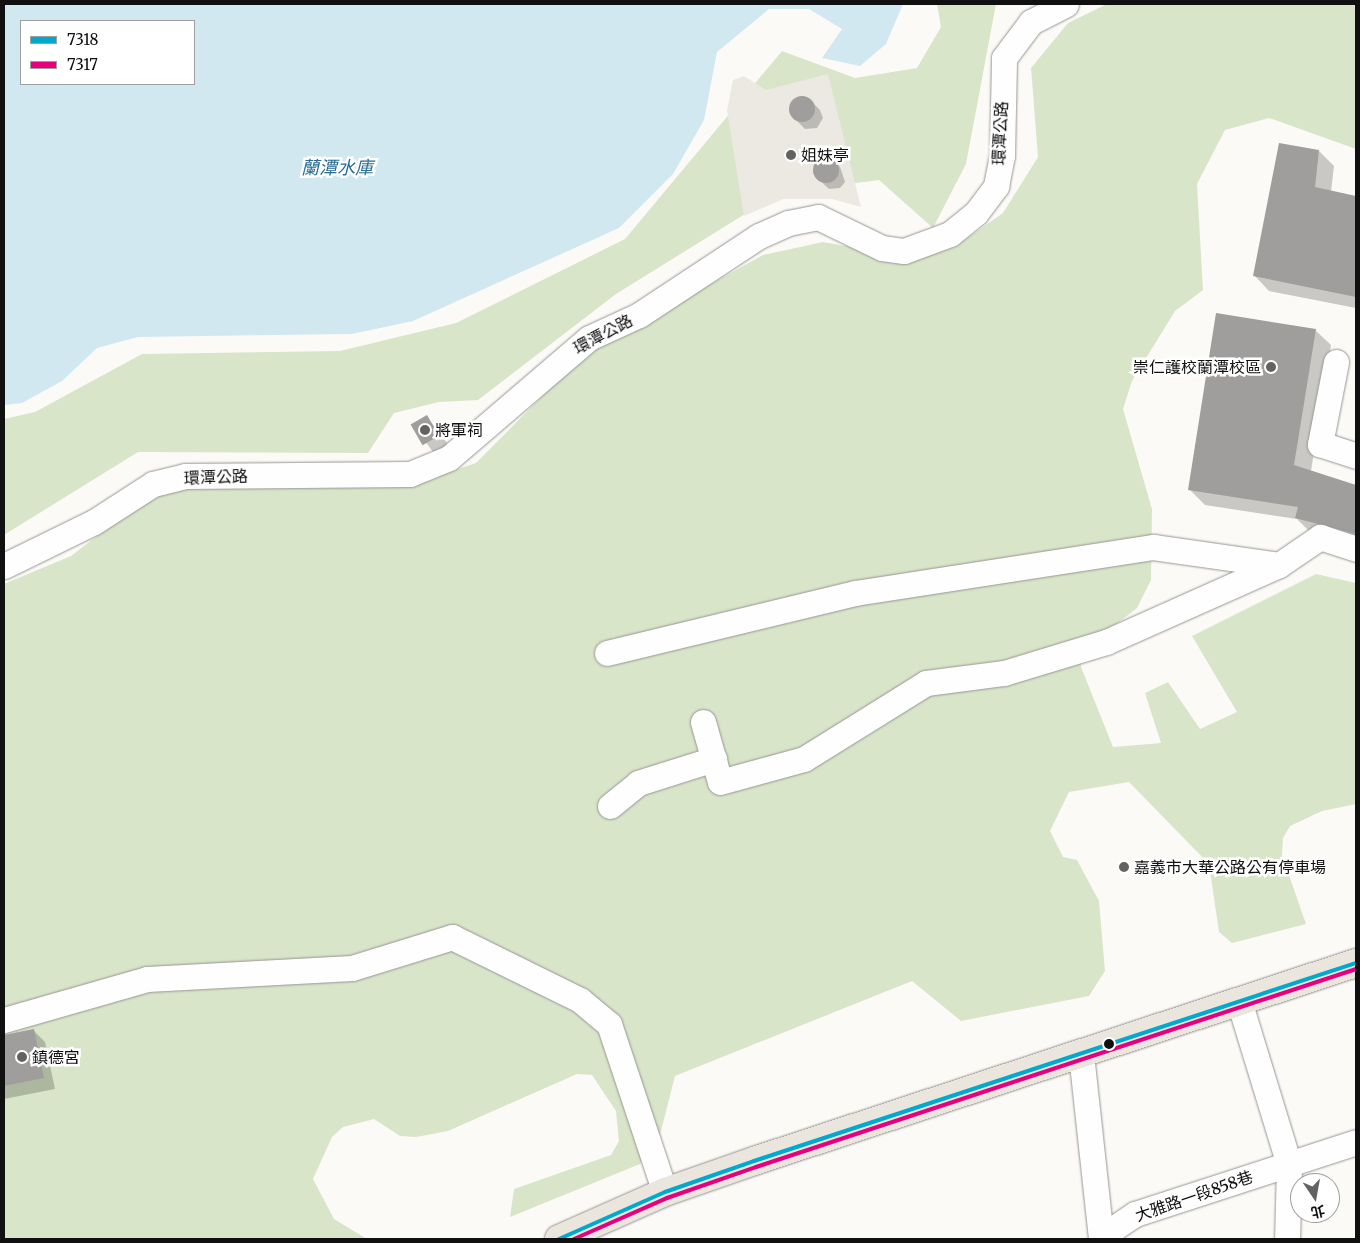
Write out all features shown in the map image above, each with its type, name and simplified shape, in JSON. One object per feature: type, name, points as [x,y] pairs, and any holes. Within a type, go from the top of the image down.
[{"type":"main road","points":[[559,1239],[665,1192],[1356,963]]},
{"type":"street","name":"環潭公路","points":[[4,566],[94,522],[153,484],[185,476],[410,474],[449,458],[589,338],[639,315],[758,236],[788,223],[818,218],[882,248],[904,251],[950,234],[976,213],[996,186],[1002,156],[1004,58],[1031,22],[1066,4]]},
{"type":"street","points":[[1336,362],[1320,444],[1356,456]]},
{"type":"street","points":[[703,722],[720,782],[804,759],[926,683],[1004,673],[1106,642],[1279,565],[1320,537],[1356,549]]},
{"type":"street","points":[[607,653],[855,594],[1153,547],[1279,565]]},
{"type":"street","points":[[610,806],[638,783],[714,759]]},
{"type":"street","points":[[4,1020],[147,979],[352,968],[452,937],[580,1000],[609,1024],[665,1192]]},
{"type":"street","points":[[1239,1001],[1289,1165],[1287,1239]]},
{"type":"street","points":[[1081,1054],[1101,1239]]},
{"type":"street","name":"大雅路一段858巷","points":[[1108,1239],[1114,1228],[1135,1214],[1356,1142]]},
{"type":"green space","points":[[937,4],[996,4],[966,164],[933,228],[879,180],[779,193],[616,294],[478,400],[439,402],[394,413],[368,453],[138,452],[4,535],[4,419],[35,412],[142,354],[340,351],[456,323],[625,239],[782,51],[855,78],[917,68],[941,27]]},
{"type":"green space","points":[[1107,4],[1356,4],[1356,149],[1269,118],[1225,130],[1197,184],[1203,290],[1175,311],[1132,381],[1123,409],[1152,509],[1151,580],[1137,608],[1081,652],[1081,667],[1113,747],[1161,743],[1145,693],[1168,682],[1200,729],[1237,712],[1192,636],[1316,574],[1356,583],[1356,804],[1322,811],[1290,826],[1283,838],[1282,855],[1306,924],[1232,943],[1219,932],[1209,864],[1129,782],[1069,792],[1050,831],[1063,857],[1077,860],[1099,901],[1105,971],[1089,996],[961,1021],[912,981],[675,1076],[660,1135],[640,1164],[510,1217],[514,1189],[611,1155],[619,1141],[616,1111],[592,1075],[577,1074],[448,1131],[416,1137],[400,1136],[374,1119],[343,1127],[332,1137],[313,1179],[334,1219],[367,1239],[4,1239],[4,584],[71,556],[158,489],[421,481],[476,463],[583,355],[763,255],[823,242],[912,258],[953,248],[1003,213],[1038,157],[1031,68],[1068,23]]},
{"type":"shaded area","name":"姐妹亭","points":[[828,74],[861,207],[832,199],[783,199],[744,216],[727,110],[733,80],[744,76],[766,90]]},
{"type":"water","name":"蘭潭水庫","points":[[4,4],[903,4],[886,44],[860,66],[822,58],[842,29],[809,9],[769,9],[717,52],[704,120],[673,174],[619,228],[413,321],[352,334],[138,337],[97,348],[62,381],[22,403],[4,405]]},
{"type":"building","points":[[802,96],[811,100],[815,109],[811,118],[802,122],[793,118],[789,109],[793,100]]},
{"type":"building","points":[[1279,143],[1319,150],[1315,187],[1356,196],[1356,297],[1253,276]]},
{"type":"building","points":[[826,157],[835,161],[839,170],[835,179],[826,183],[817,179],[813,170],[817,161]]},
{"type":"building","points":[[1216,313],[1316,329],[1294,465],[1356,485],[1356,534],[1295,518],[1298,507],[1188,490]]},
{"type":"building","name":"將軍祠","points":[[427,415],[439,436],[423,445],[411,424]]},
{"type":"building","name":"鎮德宮","points":[[34,1029],[44,1078],[4,1086],[4,1035]]},
{"type":"transit line","name":"7318","points":[[559,1239],[665,1192],[754,1161],[1356,963]]},
{"type":"transit line","name":"7317","points":[[574,1239],[667,1198],[756,1167],[1356,969]]},
{"type":"place","name":"姐妹亭","points":[[791,155]]},
{"type":"place","name":"崇仁護校蘭潭校區","points":[[1271,367]]},
{"type":"place","name":"將軍祠","points":[[425,430]]},
{"type":"place","name":"嘉義市大華公路公有停車場","points":[[1124,867]]},
{"type":"place","name":"鎮德宮","points":[[22,1057]]}]
